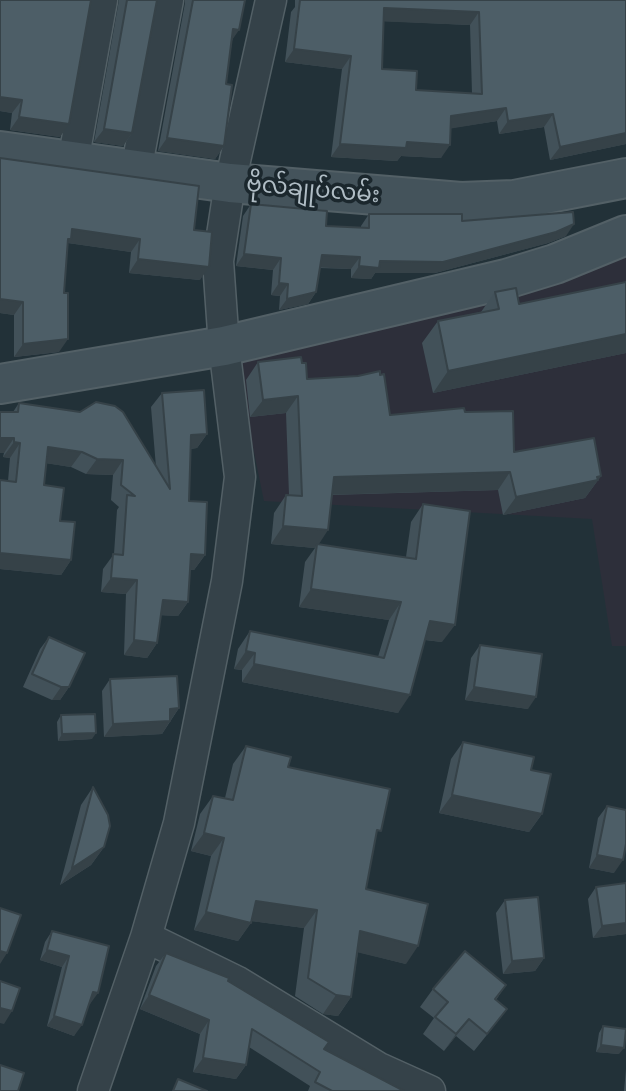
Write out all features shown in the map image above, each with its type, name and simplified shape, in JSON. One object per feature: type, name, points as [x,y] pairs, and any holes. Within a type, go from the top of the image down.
[{"type":"street","points":[[73,162],[102,0]]},
{"type":"street","points":[[136,171],[168,0]]},
{"type":"street","points":[[93,1091],[146,937],[179,823],[228,581],[240,477],[224,346],[218,261],[230,183],[271,0]]},
{"type":"street","name":"ဗိုလ်‌ချုပ်‌လမ်း","points":[[0,151],[230,183],[461,202],[514,200],[626,178]]},
{"type":"street","points":[[0,384],[224,346],[506,279],[555,264],[626,235]]},
{"type":"street","points":[[146,937],[238,982],[379,1068],[430,1091]]},
{"type":"shaded area","points":[[626,245],[626,646],[612,646],[592,519],[264,501],[233,350]]},
{"type":"building","points":[[0,0],[91,0],[69,124],[19,117],[22,100],[0,97]]},
{"type":"building","points":[[127,0],[157,0],[132,133],[104,129]]},
{"type":"building","points":[[193,0],[245,0],[239,30],[233,29],[226,84],[232,85],[224,146],[167,138]]},
{"type":"building","points":[[300,0],[626,0],[626,133],[560,147],[553,114],[508,121],[506,108],[451,116],[450,145],[407,142],[406,148],[340,144],[351,56],[294,49]],"holes":[[[384,8],[479,12],[482,94],[416,90],[417,71],[382,69]]]},
{"type":"building","points":[[0,158],[199,186],[194,230],[212,232],[209,267],[138,259],[140,239],[72,229],[71,239],[68,239],[64,293],[68,293],[68,339],[23,344],[23,302],[0,299]]},
{"type":"building","points":[[251,204],[327,211],[326,226],[369,228],[369,214],[462,214],[462,221],[573,212],[574,224],[556,232],[443,262],[380,261],[379,268],[359,266],[360,257],[322,255],[316,292],[287,299],[288,284],[279,283],[281,258],[244,254]]},
{"type":"building","points":[[626,282],[626,334],[448,371],[438,321],[499,309],[495,292],[516,288],[519,304]]},
{"type":"building","points":[[301,357],[302,363],[306,363],[307,379],[358,376],[380,371],[380,375],[384,374],[390,415],[464,408],[465,412],[513,411],[514,452],[594,438],[601,476],[597,477],[598,480],[516,497],[510,472],[334,477],[328,530],[283,526],[286,495],[302,496],[298,396],[263,400],[258,362]]},
{"type":"building","points":[[204,390],[207,434],[191,435],[189,501],[207,502],[205,555],[191,554],[188,602],[163,600],[157,643],[134,640],[137,580],[111,578],[113,554],[123,555],[127,495],[135,496],[121,485],[123,460],[97,459],[82,452],[48,447],[44,485],[64,488],[60,521],[75,522],[71,560],[0,553],[0,480],[16,482],[20,443],[14,442],[14,438],[0,438],[0,412],[18,412],[19,403],[80,412],[96,402],[115,406],[123,412],[170,489],[162,393]]},
{"type":"building","points":[[423,504],[470,511],[455,625],[430,621],[410,695],[254,664],[255,653],[246,651],[250,631],[384,658],[401,602],[311,589],[317,544],[416,559]]},
{"type":"building","points":[[49,637],[85,653],[69,687],[61,687],[32,674]]},
{"type":"building","points":[[480,645],[542,654],[536,697],[474,687]]},
{"type":"building","points":[[177,676],[179,708],[170,709],[170,721],[113,724],[110,679]]},
{"type":"building","points":[[95,714],[96,733],[62,734],[61,715]]},
{"type":"building","points":[[463,742],[534,757],[531,770],[551,774],[542,814],[452,795]]},
{"type":"building","points":[[246,746],[291,757],[288,767],[390,789],[381,831],[377,830],[366,889],[428,904],[418,946],[360,931],[351,997],[336,995],[308,978],[317,910],[256,901],[251,923],[206,912],[224,838],[204,833],[213,796],[233,800]]},
{"type":"building","points":[[93,787],[108,815],[110,826],[104,847],[72,868]]},
{"type":"building","points":[[607,806],[626,810],[623,860],[597,855]]},
{"type":"building","points":[[626,883],[626,923],[602,926],[596,887]]},
{"type":"building","points":[[538,897],[544,958],[512,961],[505,900]]},
{"type":"building","points":[[0,908],[21,915],[7,953],[0,951]]},
{"type":"building","points":[[52,931],[109,946],[98,993],[93,992],[82,1025],[54,1016],[69,956],[47,950]]},
{"type":"building","points":[[465,951],[506,985],[495,999],[507,1009],[487,1034],[469,1019],[456,1034],[435,1017],[448,1002],[433,989]]},
{"type":"building","points":[[166,953],[229,978],[228,981],[329,1042],[324,1049],[404,1091],[332,1091],[315,1082],[320,1072],[252,1029],[246,1065],[203,1058],[209,1020],[149,995]]},
{"type":"building","points":[[0,981],[20,988],[12,1011],[0,1008]]},
{"type":"building","points":[[603,1026],[626,1029],[624,1048],[601,1045]]},
{"type":"building","points":[[0,1065],[24,1073],[18,1091],[0,1091]]},
{"type":"building","points":[[178,1079],[207,1091],[173,1091]]}]
